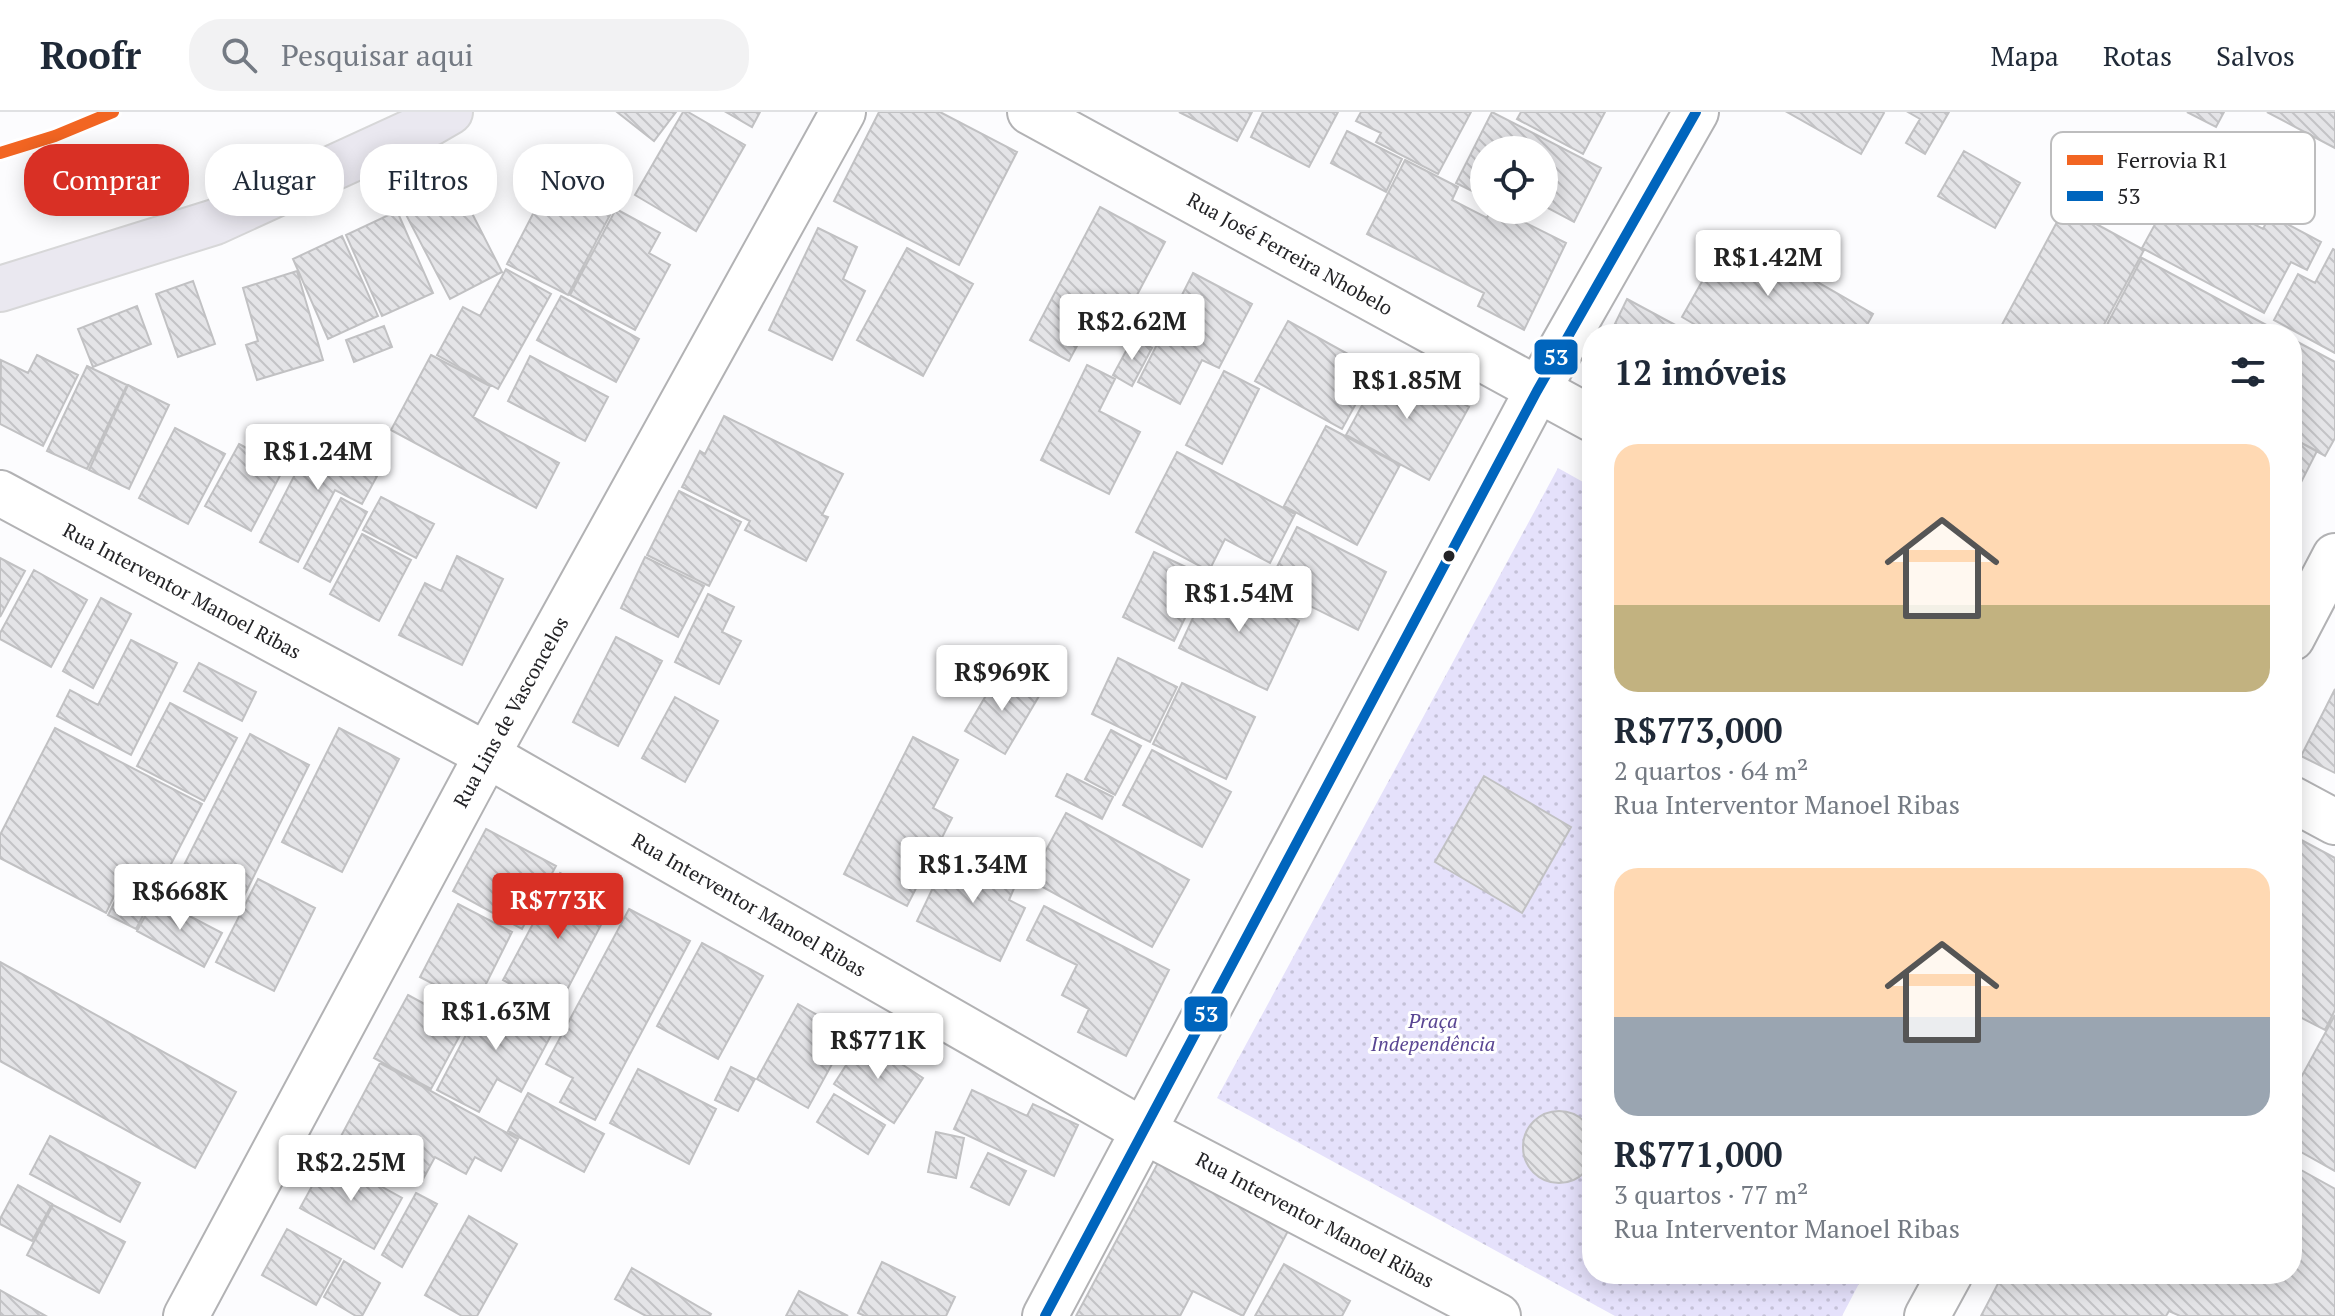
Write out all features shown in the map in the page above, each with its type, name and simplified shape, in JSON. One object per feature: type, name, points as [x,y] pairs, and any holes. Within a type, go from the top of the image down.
[{"type":"main road","points":[[0,289],[215,222],[450,112]]},
{"type":"street","name":"Rua Lins de Vasconcelos","points":[[186,1316],[487,755],[843,112]]},
{"type":"street","name":"Rua José Ferreira Nhobelo","points":[[1030,112],[1582,414]]},
{"type":"street","points":[[1045,1316],[1537,391],[1696,112]]},
{"type":"street","name":"Rua Interventor Manoel Ribas","points":[[0,493],[487,755],[1142,1130],[1498,1316]]},
{"type":"street","points":[[2302,619],[2335,556]]},
{"type":"street","points":[[2302,804],[2335,822]]},
{"type":"street","points":[[1927,1316],[1945,1284]]},
{"type":"green space","name":"Praça Independência","points":[[1558,468],[1582,481],[1582,1284],[1859,1284],[1842,1316],[1615,1316],[1217,1098]]},
{"type":"building","points":[[617,112],[676,112],[654,141]]},
{"type":"building","points":[[683,112],[745,145],[696,231],[635,195]]},
{"type":"building","points":[[726,112],[760,112],[752,127]]},
{"type":"building","points":[[879,112],[940,112],[1017,152],[959,265],[834,201]]},
{"type":"building","points":[[1179,112],[1252,112],[1237,141]]},
{"type":"building","points":[[1263,112],[1338,112],[1309,167],[1251,137]]},
{"type":"building","points":[[1361,112],[1471,112],[1438,174],[1376,142],[1381,133],[1356,121]]},
{"type":"building","points":[[1492,112],[1539,136],[1480,136]]},
{"type":"building","points":[[1521,112],[1605,112],[1583,154],[1558,141],[1558,136],[1549,136],[1517,119]]},
{"type":"building","points":[[1787,112],[1883,112],[1884,113],[1861,154]]},
{"type":"building","points":[[1908,112],[1949,112],[1925,154],[1906,143],[1920,119]]},
{"type":"building","points":[[2187,112],[2224,112],[2216,127]]},
{"type":"building","points":[[2267,112],[2335,112],[2335,148],[2315,137],[2315,132],[2305,132]]},
{"type":"building","points":[[1347,131],[1402,159],[1386,192],[1331,163]]},
{"type":"building","points":[[1558,146],[1601,168],[1574,222],[1558,213]]},
{"type":"building","points":[[1964,151],[2020,183],[1995,228],[1938,196]]},
{"type":"building","points":[[1470,155],[1470,190],[1456,183]]},
{"type":"building","points":[[1405,160],[1458,187],[1452,200],[1470,209],[1470,224],[1528,224],[1566,243],[1524,330],[1478,306],[1484,293],[1367,234]]},
{"type":"building","points":[[1100,207],[1165,242],[1111,344],[1086,329],[1069,361],[1030,340]]},
{"type":"building","points":[[386,216],[399,216],[433,293],[382,316],[346,235]]},
{"type":"building","points":[[407,216],[473,216],[502,272],[450,299]]},
{"type":"building","points":[[532,216],[609,216],[568,295],[507,264]]},
{"type":"building","points":[[612,216],[629,216],[660,233],[649,253],[670,265],[635,330],[570,295]]},
{"type":"building","points":[[2056,224],[2096,224],[2144,250],[2104,324],[2002,324]]},
{"type":"building","points":[[2155,224],[2254,224],[2263,229],[2266,224],[2287,224],[2321,242],[2307,270],[2291,262],[2264,313],[2142,248]]},
{"type":"building","points":[[818,228],[857,247],[843,279],[865,291],[832,360],[769,330]]},
{"type":"building","points":[[1730,232],[1873,314],[1868,324],[1694,324],[1682,317]]},
{"type":"building","points":[[342,236],[378,316],[328,339],[293,259]]},
{"type":"building","points":[[907,248],[973,284],[923,376],[857,340]]},
{"type":"building","points":[[2335,250],[2335,353],[2302,335],[2302,324],[2281,324],[2274,320],[2298,274],[2315,283]]},
{"type":"building","points":[[2142,258],[2264,324],[2107,324]]},
{"type":"building","points":[[506,269],[551,294],[498,389],[437,355],[463,307],[480,316]]},
{"type":"building","points":[[297,271],[323,360],[257,380],[246,345],[258,341],[243,288]]},
{"type":"building","points":[[1193,273],[1252,304],[1219,368],[1202,360],[1180,404],[1138,382]]},
{"type":"building","points":[[193,281],[215,344],[178,357],[156,294]]},
{"type":"building","points":[[561,296],[639,339],[616,382],[537,340]]},
{"type":"building","points":[[1627,299],[1673,324],[1615,324]]},
{"type":"building","points":[[137,306],[151,344],[93,367],[78,329]]},
{"type":"building","points":[[1288,321],[1375,369],[1342,429],[1255,381]]},
{"type":"building","points":[[384,326],[392,347],[354,362],[346,340]]},
{"type":"building","points":[[1133,338],[1152,348],[1132,386],[1113,375]]},
{"type":"building","points":[[2302,344],[2335,362],[2335,438],[2325,456],[2302,443]]},
{"type":"building","points":[[37,355],[78,375],[43,446],[0,424],[1,360],[28,373]]},
{"type":"building","points":[[431,355],[490,386],[473,417],[559,463],[536,508],[391,430]]},
{"type":"building","points":[[530,356],[608,397],[585,441],[508,401]]},
{"type":"building","points":[[1386,361],[1469,407],[1429,480],[1346,435]]},
{"type":"building","points":[[1087,365],[1115,379],[1099,411],[1140,432],[1109,494],[1041,460]]},
{"type":"building","points":[[87,366],[127,385],[87,469],[47,451]]},
{"type":"building","points":[[1224,371],[1259,389],[1222,464],[1186,445]]},
{"type":"building","points":[[128,385],[169,405],[129,489],[89,470]]},
{"type":"building","points":[[724,416],[843,474],[822,515],[828,517],[806,561],[745,530],[750,521],[682,487],[700,451],[705,454]]},
{"type":"building","points":[[1326,426],[1400,465],[1357,545],[1284,506]]},
{"type":"building","points":[[175,428],[225,454],[188,524],[139,498]]},
{"type":"building","points":[[318,430],[383,465],[362,504],[335,490],[298,562],[260,542]]},
{"type":"building","points":[[2302,443],[2317,451],[2302,480]]},
{"type":"building","points":[[239,444],[284,468],[251,531],[205,506]]},
{"type":"building","points":[[1177,452],[1295,514],[1270,563],[1225,539],[1209,571],[1136,532]]},
{"type":"building","points":[[679,491],[741,522],[709,586],[647,555]]},
{"type":"building","points":[[381,497],[434,524],[416,558],[363,530]]},
{"type":"building","points":[[341,498],[367,512],[330,582],[304,568]]},
{"type":"building","points":[[1297,527],[1386,572],[1358,630],[1268,585]]},
{"type":"building","points":[[362,534],[411,560],[379,621],[330,594]]},
{"type":"building","points":[[1154,552],[1205,576],[1174,641],[1123,617]]},
{"type":"building","points":[[457,556],[503,579],[462,665],[399,635],[425,583],[441,591]]},
{"type":"building","points":[[645,557],[704,586],[678,637],[621,608]]},
{"type":"building","points":[[0,558],[25,571],[0,617]]},
{"type":"building","points":[[34,570],[87,600],[51,667],[0,639],[0,633]]},
{"type":"building","points":[[1211,579],[1299,621],[1267,690],[1179,648]]},
{"type":"building","points":[[708,594],[734,607],[722,632],[741,641],[719,684],[675,662]]},
{"type":"building","points":[[101,598],[131,614],[93,688],[63,671]]},
{"type":"building","points":[[616,637],[662,661],[618,746],[573,722]]},
{"type":"building","points":[[131,640],[177,663],[131,755],[57,716],[70,690],[98,705]]},
{"type":"building","points":[[1118,658],[1177,687],[1150,742],[1092,714]]},
{"type":"building","points":[[199,663],[256,692],[242,721],[184,691]]},
{"type":"building","points":[[1000,672],[1039,696],[1005,754],[965,731]]},
{"type":"building","points":[[1182,683],[1255,717],[1226,779],[1153,744]]},
{"type":"building","points":[[2335,689],[2335,773],[2302,754]]},
{"type":"building","points":[[675,697],[718,721],[685,782],[642,758]]},
{"type":"building","points":[[170,703],[237,738],[204,801],[137,766]]},
{"type":"building","points":[[55,728],[202,804],[153,899],[121,882],[106,913],[0,858],[0,835]]},
{"type":"building","points":[[339,728],[399,759],[342,872],[282,842]]},
{"type":"building","points":[[1111,730],[1141,746],[1115,795],[1085,779]]},
{"type":"building","points":[[250,734],[309,765],[239,906],[179,875]]},
{"type":"building","points":[[913,737],[958,760],[933,808],[952,818],[907,906],[844,874]]},
{"type":"building","points":[[1152,750],[1231,792],[1202,847],[1123,805]]},
{"type":"building","points":[[1067,774],[1113,797],[1102,819],[1056,796]]},
{"type":"building","points":[[1484,776],[1571,827],[1522,913],[1435,862]]},
{"type":"building","points":[[1066,813],[1189,880],[1152,947],[1030,880]]},
{"type":"building","points":[[486,829],[556,866],[522,929],[453,891]]},
{"type":"building","points":[[2302,840],[2335,858],[2335,1010],[2325,1030],[2302,1018]]},
{"type":"building","points":[[952,848],[1018,879],[1009,900],[1025,908],[1000,961],[917,921]]},
{"type":"building","points":[[560,873],[613,902],[557,1009],[503,980]]},
{"type":"building","points":[[258,879],[315,908],[274,991],[216,962]]},
{"type":"building","points":[[122,887],[150,902],[136,929],[108,915]]},
{"type":"building","points":[[155,898],[222,933],[204,967],[137,931]]},
{"type":"building","points":[[458,904],[512,932],[475,1006],[420,977]]},
{"type":"building","points":[[1044,906],[1169,970],[1126,1056],[1078,1032],[1089,1009],[1062,995],[1077,965],[1027,940]]},
{"type":"building","points":[[629,909],[690,941],[595,1120],[560,1102],[573,1078],[546,1064]]},
{"type":"building","points":[[702,943],[763,976],[718,1059],[657,1026]]},
{"type":"building","points":[[0,962],[236,1092],[195,1168],[0,1061]]},
{"type":"building","points":[[489,991],[556,1026],[521,1092],[497,1079],[479,1112],[437,1090]]},
{"type":"building","points":[[408,995],[465,1026],[431,1089],[374,1058]]},
{"type":"building","points":[[798,1004],[849,1033],[808,1108],[757,1079]]},
{"type":"building","points":[[2335,1015],[2335,1171],[2302,1153],[2302,1076]]},
{"type":"building","points":[[863,1039],[923,1078],[894,1123],[834,1084]]},
{"type":"building","points":[[380,1063],[518,1139],[501,1171],[475,1157],[466,1174],[435,1157],[421,1183],[340,1138]]},
{"type":"building","points":[[731,1067],[755,1079],[738,1111],[715,1100]]},
{"type":"building","points":[[638,1069],[716,1109],[689,1164],[610,1123]]},
{"type":"building","points":[[972,1090],[1027,1116],[1033,1104],[1078,1125],[1054,1176],[954,1129]]},
{"type":"building","points":[[528,1093],[604,1134],[584,1172],[508,1131]]},
{"type":"building","points":[[834,1094],[885,1125],[868,1154],[817,1122]]},
{"type":"building","points":[[1552,1112],[1566,1112],[1582,1120],[1582,1174],[1559,1183],[1539,1177],[1529,1167],[1524,1154],[1524,1140],[1529,1127],[1539,1117]]},
{"type":"building","points":[[936,1132],[964,1138],[956,1178],[928,1172]]},
{"type":"building","points":[[50,1136],[140,1183],[120,1222],[30,1174]]},
{"type":"building","points":[[988,1153],[1026,1171],[1009,1205],[971,1187]]},
{"type":"building","points":[[328,1157],[402,1198],[374,1249],[300,1208]]},
{"type":"building","points":[[1159,1161],[1288,1231],[1243,1316],[1193,1291],[1180,1316],[1076,1316]]},
{"type":"building","points":[[2302,1171],[2335,1189],[2335,1316],[2180,1316],[2169,1311],[2166,1316],[1981,1316],[1998,1284],[2302,1284]]},
{"type":"building","points":[[18,1185],[52,1204],[32,1241],[0,1224]]},
{"type":"building","points":[[416,1193],[437,1204],[402,1267],[382,1255]]},
{"type":"building","points":[[53,1205],[125,1242],[99,1293],[27,1255]]},
{"type":"building","points":[[469,1216],[517,1244],[477,1316],[462,1316],[425,1295]]},
{"type":"building","points":[[287,1229],[341,1259],[316,1305],[262,1275]]},
{"type":"building","points":[[344,1261],[380,1283],[362,1316],[356,1316],[324,1297]]},
{"type":"building","points":[[882,1262],[955,1297],[946,1316],[865,1316],[858,1313]]},
{"type":"building","points":[[1284,1264],[1350,1301],[1342,1316],[1255,1316]]},
{"type":"building","points":[[632,1268],[710,1316],[646,1316],[615,1299]]},
{"type":"building","points":[[0,1290],[46,1316],[0,1316]]},
{"type":"building","points":[[799,1291],[848,1316],[786,1316]]},
{"type":"rail line","name":"R1","points":[[0,153],[55,136],[113,112]]},
{"type":"transit line","name":"53","points":[[1045,1316],[1537,391],[1696,112]]}]
